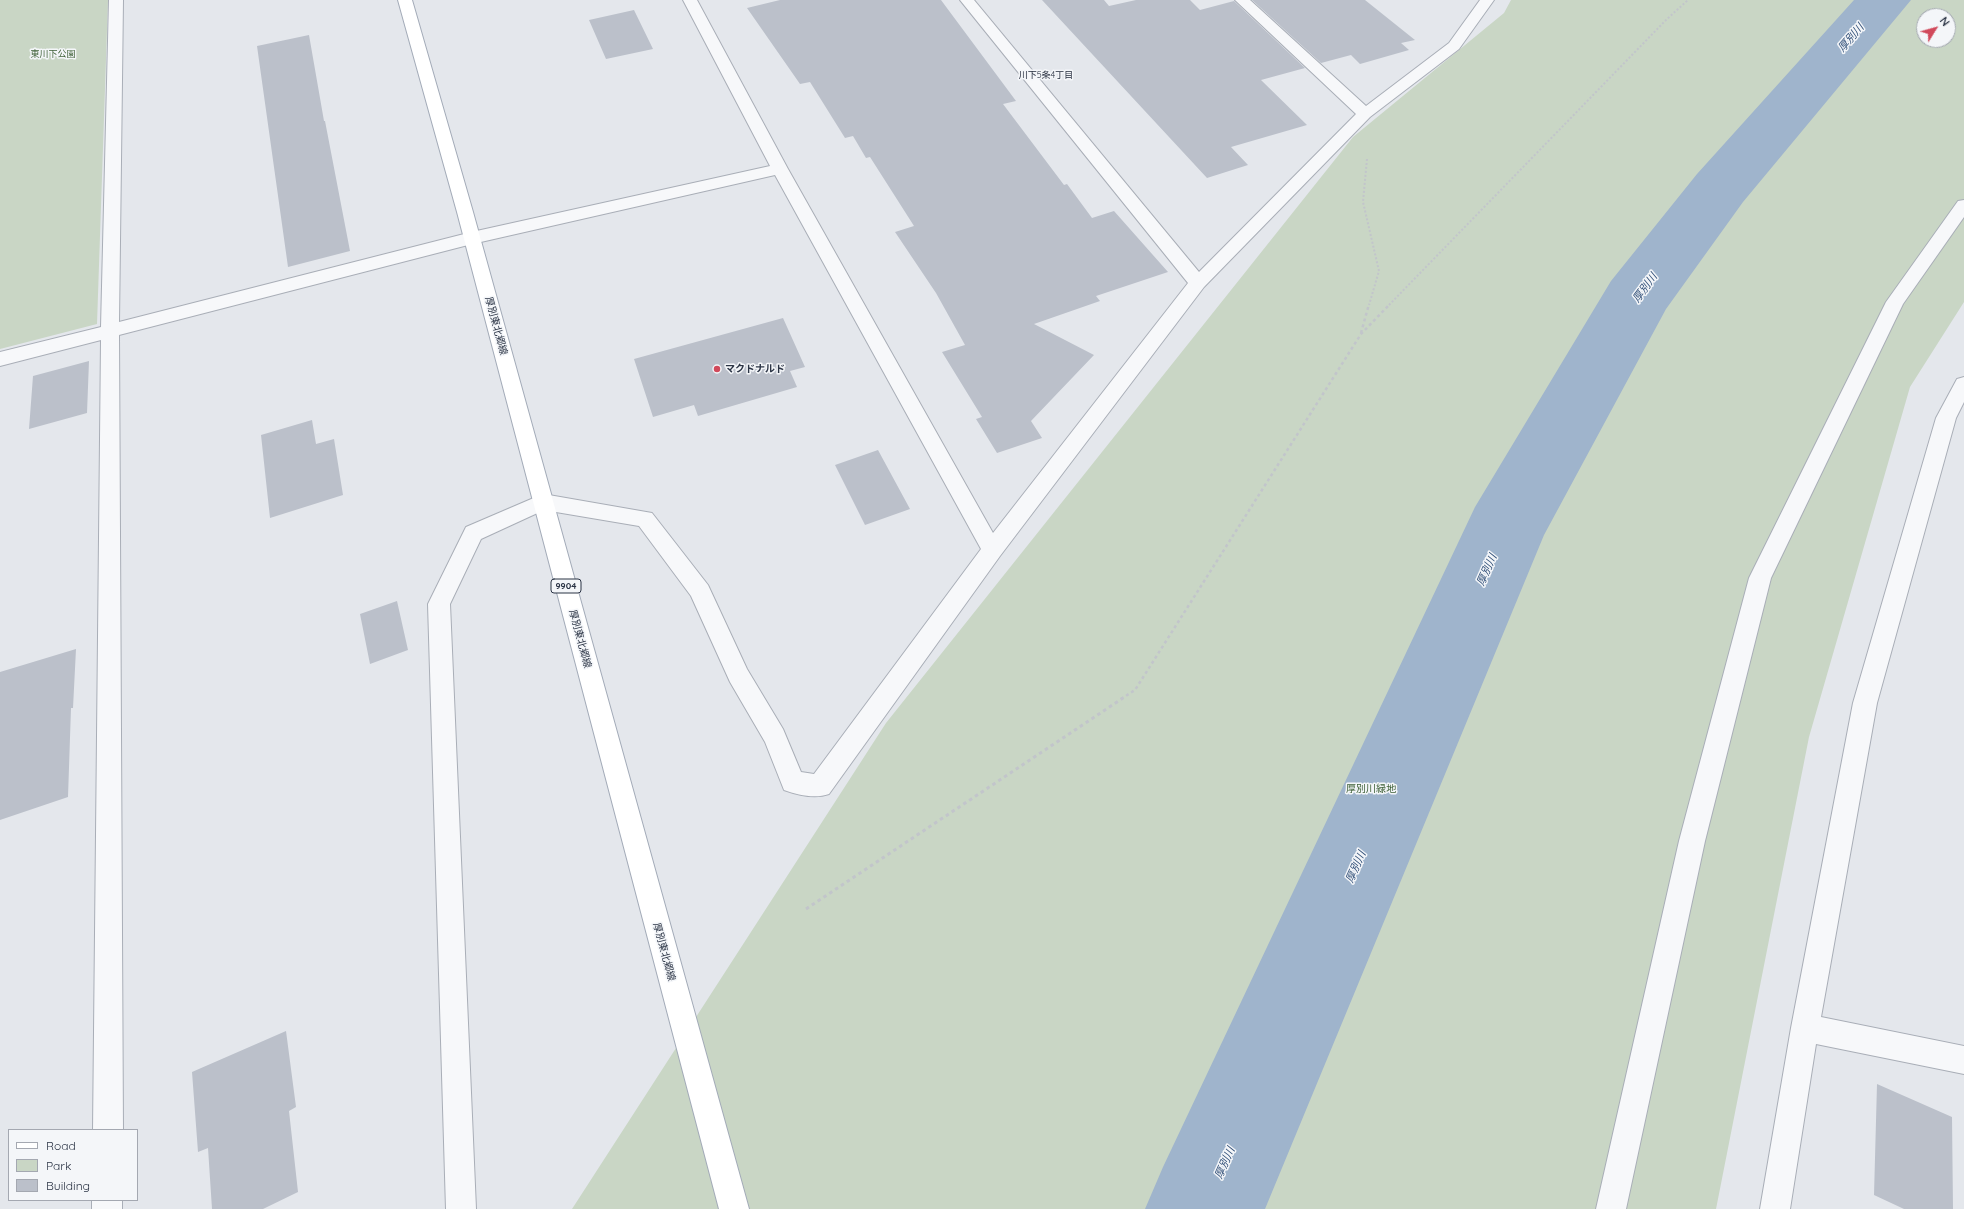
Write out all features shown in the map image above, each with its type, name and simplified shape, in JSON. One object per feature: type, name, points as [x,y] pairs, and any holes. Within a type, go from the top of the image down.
[{"type":"main road","name":"厚別東北郷線","points":[[405,0],[544,502],[734,1209]]},
{"type":"street","points":[[108,1129],[110,331],[116,0]]},
{"type":"street","points":[[690,0],[780,169],[992,550]]},
{"type":"street","points":[[967,0],[1198,283]]},
{"type":"street","points":[[1242,0],[1361,118]]},
{"type":"street","points":[[462,1209],[439,604],[473,532],[544,502],[645,519],[700,591],[738,675],[775,737],[793,782],[820,786],[992,550],[1198,283],[1361,118],[1454,46],[1487,0]]},
{"type":"street","points":[[0,359],[472,238],[780,169]]},
{"type":"street","points":[[1611,1209],[1692,841],[1760,578],[1895,302],[1964,205]]},
{"type":"street","points":[[1775,1209],[1805,1028],[1865,703],[1946,418],[1964,384]]},
{"type":"street","points":[[1805,1028],[1964,1060]]},
{"type":"path","points":[[806,909],[1136,690],[1361,334],[1667,19],[1688,0]]},
{"type":"path","points":[[1361,118],[1368,152],[1363,202],[1379,270],[1361,334]]},
{"type":"green space","name":"東川下公園","points":[[0,0],[108,0],[97,324],[0,349]]},
{"type":"green space","name":"厚別川緑地","points":[[1511,0],[1964,0],[1964,302],[1910,387],[1809,737],[1716,1209],[572,1209],[886,723],[1353,137],[1504,13]]},
{"type":"building","points":[[780,0],[941,0],[1016,101],[1003,104],[1064,185],[1067,184],[1092,218],[1114,211],[1168,272],[1096,296],[1100,301],[1034,324],[1094,355],[1031,421],[1042,438],[997,453],[976,419],[982,417],[942,352],[965,345],[936,293],[895,232],[914,226],[870,157],[866,158],[853,136],[845,138],[810,82],[800,84],[747,8]]},
{"type":"building","points":[[1042,0],[1104,0],[1109,6],[1136,0],[1190,0],[1200,10],[1234,1],[1305,68],[1261,80],[1307,125],[1231,147],[1248,165],[1207,178]]},
{"type":"building","points":[[1252,0],[1365,0],[1415,40],[1401,43],[1409,50],[1360,64],[1351,55],[1321,63]]},
{"type":"building","points":[[634,10],[653,49],[606,59],[589,20]]},
{"type":"building","points":[[309,35],[324,121],[350,251],[288,267],[257,46]]},
{"type":"building","name":"マクドナルド","points":[[783,318],[805,367],[790,371],[797,387],[698,416],[694,405],[653,417],[634,359]]},
{"type":"building","points":[[89,361],[87,413],[29,429],[33,376]]},
{"type":"building","points":[[312,420],[316,444],[334,439],[343,495],[270,518],[261,435]]},
{"type":"building","points":[[878,450],[910,509],[865,525],[835,465]]},
{"type":"building","points":[[397,601],[408,650],[370,664],[360,614]]},
{"type":"building","points":[[76,649],[73,708],[71,708],[68,797],[0,820],[0,672]]},
{"type":"building","points":[[286,1031],[296,1107],[289,1111],[298,1192],[263,1209],[212,1209],[208,1148],[198,1152],[192,1072]]},
{"type":"building","points":[[1877,1084],[1952,1117],[1953,1209],[1904,1209],[1874,1195]]},
{"type":"waterway","name":"厚別川","points":[[1205,1209],[1504,531],[1636,298],[1720,188],[1884,0]]},
{"type":"place","name":"マクドナルド","points":[[717,369]]},
{"type":"district","name":"川下5条4丁目","points":[[1046,75]]}]
